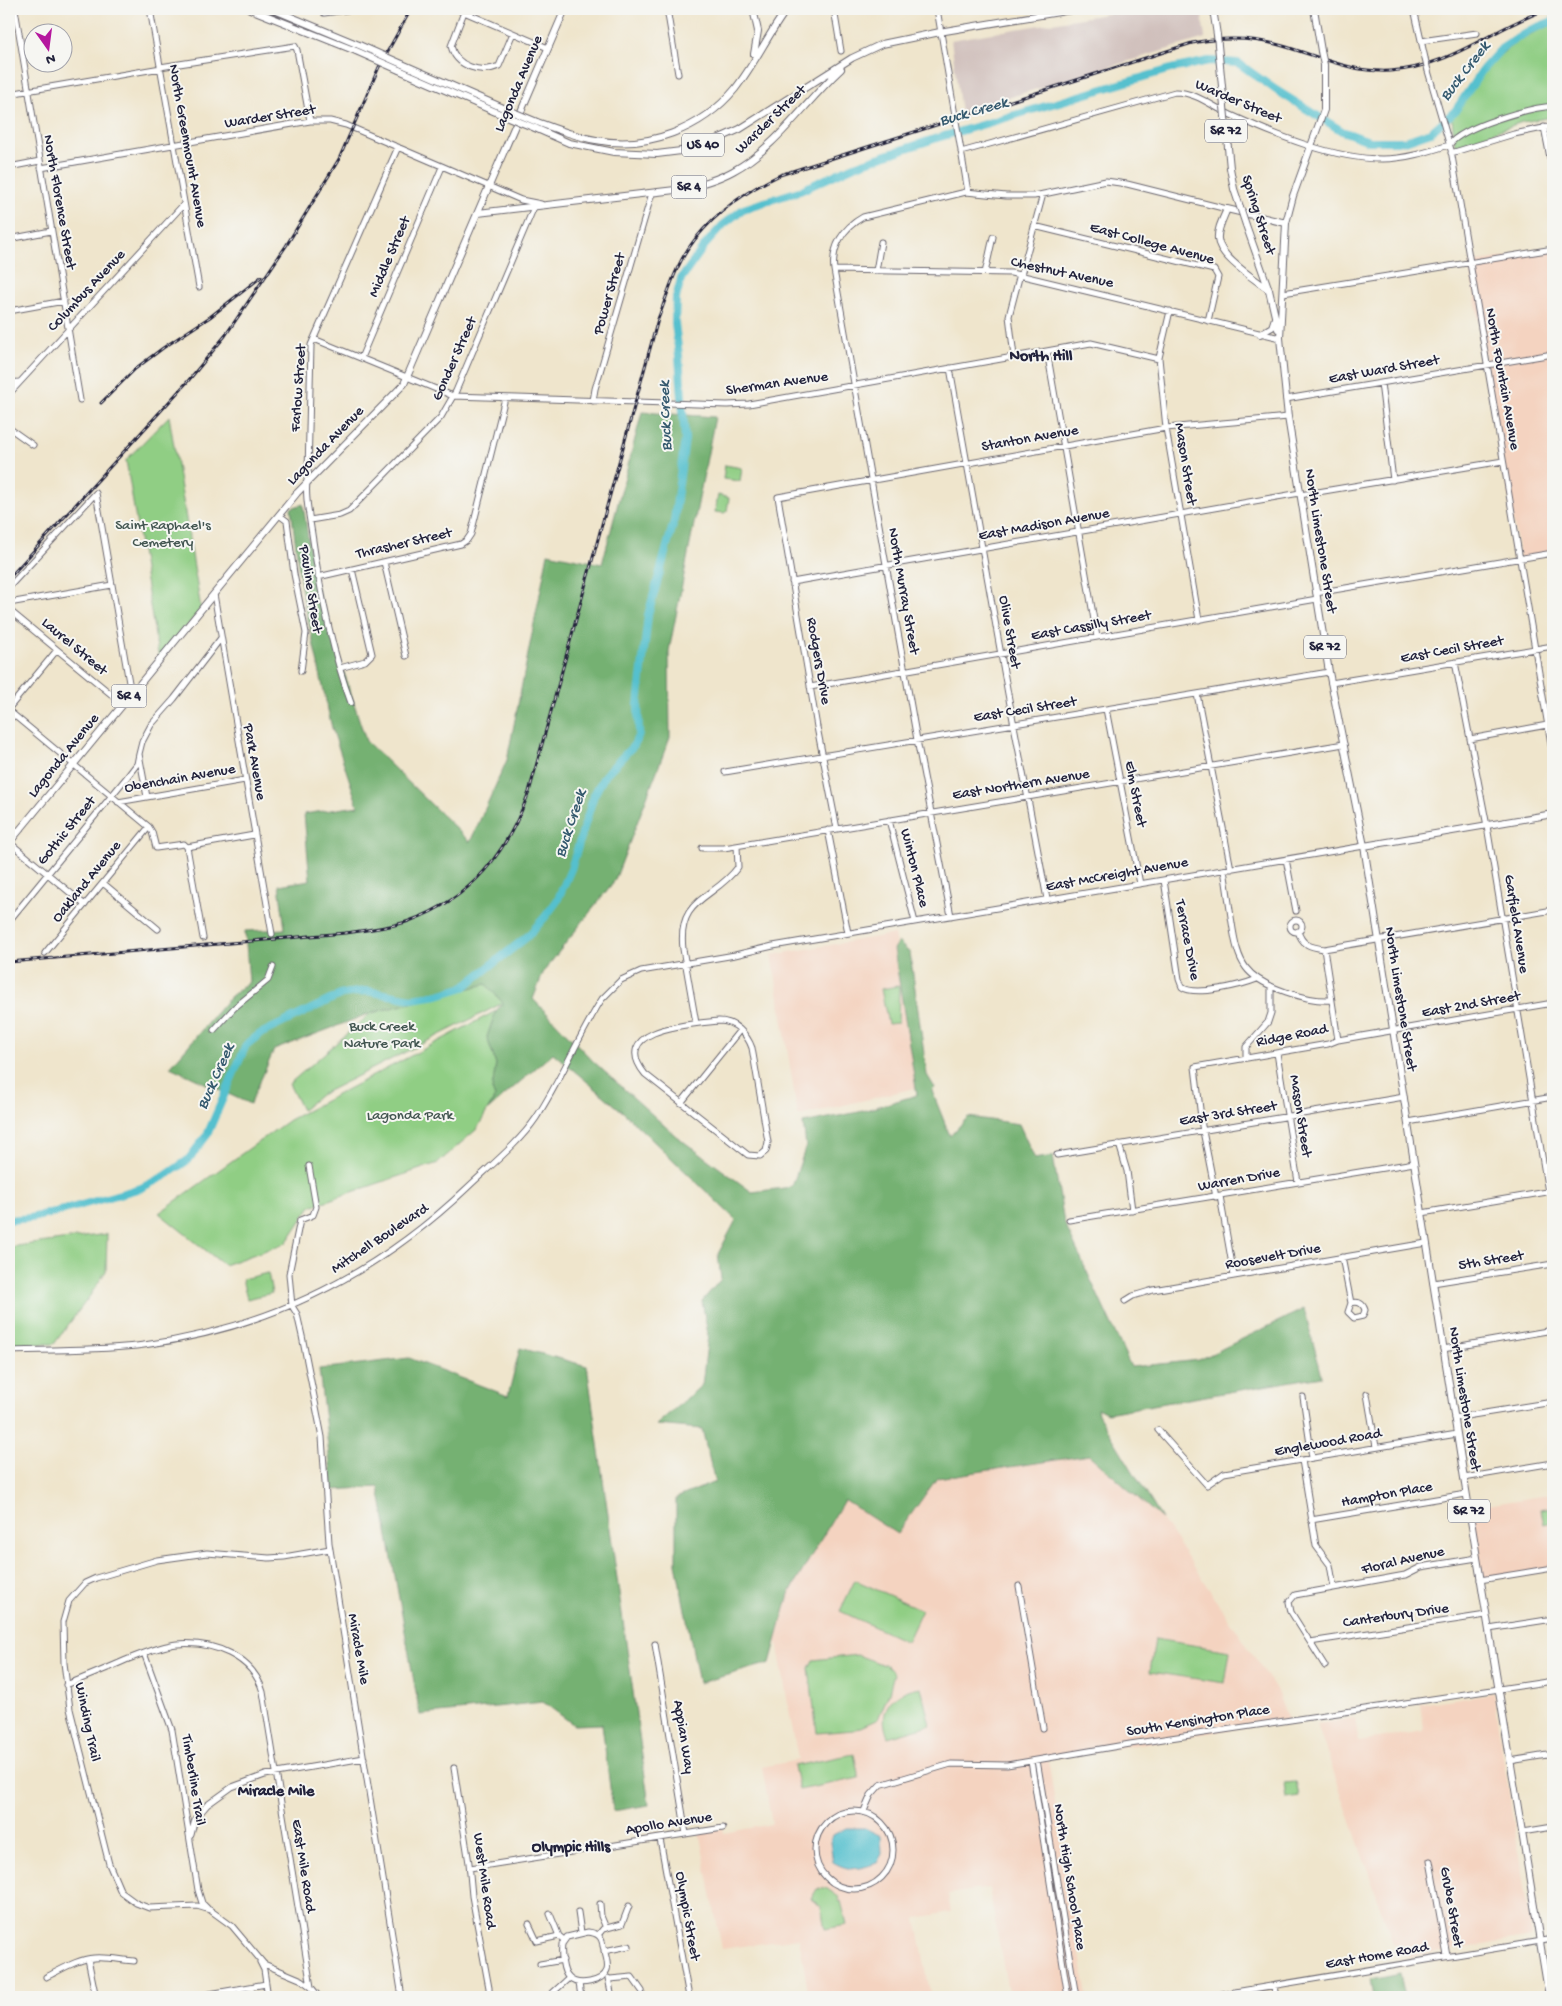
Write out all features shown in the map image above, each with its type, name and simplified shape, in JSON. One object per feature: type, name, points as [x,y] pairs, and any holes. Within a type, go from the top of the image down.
[{"type":"main road","name":"US 40","points":[[250,9],[357,48]]},
{"type":"main road","name":"US 40","points":[[272,9],[357,48],[536,125],[569,143],[614,152],[658,154],[681,152],[712,142],[740,129],[852,58],[888,42],[1048,11],[1077,9]]},
{"type":"main road","name":"Lagonda Avenue","points":[[9,842],[279,515],[306,484],[400,390],[407,378],[565,9]]},
{"type":"main road","points":[[750,65],[756,49],[758,31],[753,9]]},
{"type":"main road","name":"US 40","points":[[536,125],[597,141],[638,142],[662,137],[687,127],[714,110],[736,88],[787,9]]},
{"type":"main road","name":"Spring Street","points":[[1214,9],[1230,168],[1234,189],[1269,290],[1280,338]]},
{"type":"main road","name":"North Limestone Street","points":[[1314,9],[1324,65],[1325,99],[1317,134],[1293,196],[1286,223],[1280,338],[1288,417],[1329,672],[1364,846],[1466,1494],[1549,1997]]},
{"type":"main road","name":"Warder Street","points":[[478,213],[652,193],[704,183],[721,177],[744,164],[765,148],[852,58]]},
{"type":"main road","points":[[1269,290],[1227,256],[1220,248],[1218,232],[1227,209],[1286,223]]},
{"type":"main road","points":[[1260,334],[1272,326],[1276,314]]},
{"type":"main road","name":"East McCreight Avenue","points":[[1364,846],[1553,814]]},
{"type":"street","name":"North Florence Street","points":[[15,9],[80,400]]},
{"type":"street","name":"North Greenmount Avenue","points":[[150,9],[199,287]]},
{"type":"street","points":[[324,13],[354,9]]},
{"type":"street","points":[[457,9],[548,48]]},
{"type":"street","points":[[667,9],[678,74]]},
{"type":"street","points":[[834,9],[841,51]]},
{"type":"street","points":[[937,9],[968,192]]},
{"type":"street","name":"North Fountain Avenue","points":[[1414,9],[1428,71],[1451,153],[1520,559],[1551,725],[1553,756]]},
{"type":"street","points":[[464,12],[451,46],[454,54],[469,67],[481,70],[499,66],[513,33]]},
{"type":"street","points":[[1421,41],[1477,33]]},
{"type":"street","points":[[9,94],[292,46],[297,50],[310,121]]},
{"type":"street","name":"Warder Street","points":[[960,149],[1175,92],[1195,96],[1231,115],[1312,146],[1339,154],[1382,159],[1406,156],[1449,145],[1454,138],[1498,120],[1532,109],[1553,106]]},
{"type":"street","name":"Warder Street","points":[[41,168],[310,121],[338,123],[521,200],[549,205]]},
{"type":"street","points":[[1451,153],[1553,126]]},
{"type":"street","points":[[1544,127],[1553,173]]},
{"type":"street","name":"Farlow Street","points":[[351,703],[340,668],[318,577],[306,484],[312,345],[398,147]]},
{"type":"street","points":[[9,167],[40,161]]},
{"type":"street","name":"Middle Street","points":[[361,358],[442,166]]},
{"type":"street","name":"North Murray Street","points":[[950,916],[870,480],[834,270],[834,254],[844,232],[863,217],[968,192],[1021,197],[1099,181],[1115,181],[1227,209]]},
{"type":"street","name":"Power Street","points":[[593,401],[652,193]]},
{"type":"street","points":[[1014,356],[1009,316],[1043,194]]},
{"type":"street","name":"Columbus Avenue","points":[[9,394],[184,204]]},
{"type":"street","name":"Gonder Street","points":[[310,520],[340,515],[349,511],[441,418],[453,396],[534,207]]},
{"type":"street","name":"East College Avenue","points":[[1034,226],[1214,270],[1218,277],[1208,321]]},
{"type":"street","points":[[9,239],[52,231]]},
{"type":"street","points":[[985,273],[993,237]]},
{"type":"street","points":[[876,271],[881,242]]},
{"type":"street","points":[[1282,293],[1553,249]]},
{"type":"street","name":"Chestnut Avenue","points":[[834,270],[1021,275],[1280,338]]},
{"type":"street","points":[[9,311],[64,301]]},
{"type":"street","name":"Mason Street","points":[[1170,311],[1159,360],[1166,428],[1199,620]]},
{"type":"street","name":"Sherman Avenue","points":[[314,339],[453,396],[660,403],[749,404],[1091,343],[1159,360]]},
{"type":"street","points":[[1047,351],[1097,637]]},
{"type":"street","name":"East Ward Street","points":[[1286,399],[1553,354]]},
{"type":"street","name":"Olive Street","points":[[950,368],[1000,654],[1047,900]]},
{"type":"street","points":[[9,384],[20,382]]},
{"type":"street","points":[[1381,383],[1392,480]]},
{"type":"street","name":"Thrasher Street","points":[[318,577],[461,544],[469,538],[506,398]]},
{"type":"street","name":"Stanton Avenue","points":[[778,497],[1166,428],[1288,417]]},
{"type":"street","points":[[9,428],[33,445]]},
{"type":"street","name":"East Madison Avenue","points":[[792,582],[1300,494],[1503,461]]},
{"type":"street","points":[[9,587],[96,493],[131,694]]},
{"type":"street","name":"Rodgers Drive","points":[[778,497],[810,687],[837,829]]},
{"type":"street","name":"Pauline Street","points":[[279,515],[287,521],[294,574],[306,633],[301,671]]},
{"type":"street","name":"East Cassilly Street","points":[[810,687],[1199,620],[1316,596],[1553,553]]},
{"type":"street","points":[[384,562],[406,656]]},
{"type":"street","points":[[340,668],[365,661],[372,654],[352,570]]},
{"type":"street","points":[[9,603],[112,585]]},
{"type":"street","name":"Park Avenue","points":[[214,594],[272,934]]},
{"type":"street","name":"Laurel Street","points":[[9,610],[123,704]]},
{"type":"street","name":"Gothic Street","points":[[9,921],[137,764],[142,742],[151,725],[174,699],[221,638]]},
{"type":"street","name":"East Cecil Street","points":[[1332,683],[1553,646]]},
{"type":"street","points":[[57,650],[9,709],[149,827],[156,848],[184,844],[187,847],[254,835]]},
{"type":"street","name":"Garfield Avenue","points":[[1455,662],[1487,826],[1532,1100],[1551,1191]]},
{"type":"street","name":"East Cecil Street","points":[[725,772],[1329,672]]},
{"type":"street","points":[[1197,694],[1231,868]]},
{"type":"street","name":"Elm Street","points":[[1106,709],[1140,884]]},
{"type":"street","points":[[1470,739],[1551,725]]},
{"type":"street","name":"East Northern Avenue","points":[[702,848],[717,849],[737,846],[1344,744]]},
{"type":"street","points":[[139,754],[147,797]]},
{"type":"street","name":"Obenchain Avenue","points":[[118,802],[245,780]]},
{"type":"street","name":"Winton Place","points":[[889,820],[915,922]]},
{"type":"street","name":"Oakland Avenue","points":[[45,953],[149,827]]},
{"type":"street","points":[[828,830],[848,934]]},
{"type":"street","points":[[9,842],[85,905]]},
{"type":"street","points":[[696,1023],[682,937],[684,922],[693,907],[738,867],[737,846]]},
{"type":"street","name":"East McCreight Avenue","points":[[686,964],[915,922],[1364,846]]},
{"type":"street","points":[[187,847],[203,938]]},
{"type":"street","points":[[1286,859],[1296,911]]},
{"type":"street","points":[[1224,870],[1237,954],[1244,966],[1257,979],[1272,987],[1300,996],[1331,1000]]},
{"type":"street","name":"Terrace Drive","points":[[1164,880],[1179,979],[1182,987],[1194,992],[1246,983],[1257,979]]},
{"type":"street","points":[[103,882],[158,929]]},
{"type":"street","points":[[1298,932],[1304,943],[1312,947],[1324,949],[1553,910]]},
{"type":"street","points":[[1324,949],[1338,1040]]},
{"type":"street","name":"Mitchell Boulevard","points":[[9,1350],[104,1348],[154,1344],[226,1329],[292,1306],[340,1282],[407,1240],[440,1214],[518,1138],[536,1118],[591,1016],[614,985],[626,977],[641,972],[686,964]]},
{"type":"street","points":[[214,1030],[234,1008],[268,980],[273,967]]},
{"type":"street","points":[[1246,1058],[1245,1050],[1248,1044],[1265,1028],[1270,1017],[1272,987]]},
{"type":"street","name":"East 2nd Street","points":[[1393,1031],[1553,1003]]},
{"type":"street","points":[[723,1021],[733,1024],[748,1038],[752,1048],[768,1142],[766,1151],[762,1155],[756,1157],[748,1155],[645,1074],[638,1063],[636,1052],[639,1043],[653,1032],[696,1023],[723,1021]]},
{"type":"street","points":[[681,1103],[740,1030]]},
{"type":"street","name":"Ridge Road","points":[[1202,1131],[1195,1067],[1393,1031]]},
{"type":"street","name":"Mason Street","points":[[1277,1053],[1298,1182]]},
{"type":"street","name":"East 3rd Street","points":[[1057,1155],[1404,1097]]},
{"type":"street","points":[[1408,1122],[1553,1097]]},
{"type":"street","points":[[1202,1131],[1218,1196],[1234,1276]]},
{"type":"street","points":[[1119,1144],[1128,1171],[1132,1210]]},
{"type":"street","name":"Warren Drive","points":[[1069,1220],[1414,1163]]},
{"type":"street","points":[[292,1306],[288,1274],[300,1220],[312,1215],[316,1207],[309,1166]]},
{"type":"street","points":[[1422,1213],[1551,1191]]},
{"type":"street","name":"Roosevelt Drive","points":[[1125,1301],[1133,1296],[1153,1290],[1426,1243]]},
{"type":"street","points":[[1342,1257],[1351,1303]]},
{"type":"street","name":"5th Street","points":[[1433,1283],[1553,1264]]},
{"type":"street","name":"Miracle Mile","points":[[292,1306],[297,1314],[322,1437],[330,1549],[402,1997]]},
{"type":"street","points":[[1443,1349],[1553,1330]]},
{"type":"street","points":[[1367,1394],[1376,1447]]},
{"type":"street","points":[[1302,1397],[1312,1458]]},
{"type":"street","points":[[1454,1418],[1553,1402]]},
{"type":"street","name":"Englewood Road","points":[[1158,1430],[1207,1486],[1224,1473],[1457,1434]]},
{"type":"street","points":[[1302,1460],[1316,1546],[1330,1565],[1334,1588]]},
{"type":"street","points":[[1464,1478],[1553,1463]]},
{"type":"street","name":"Hampton Place","points":[[1312,1520],[1466,1494]]},
{"type":"street","name":"Winding Trail","points":[[311,1988],[302,1980],[269,1967],[259,1959],[232,1926],[210,1910],[197,1906],[156,1908],[143,1906],[125,1896],[118,1887],[109,1864],[76,1736],[66,1685],[63,1638],[64,1615],[74,1594],[89,1581],[158,1560],[190,1554],[221,1553],[270,1558],[301,1555],[330,1549]]},
{"type":"street","name":"Floral Avenue","points":[[1310,1642],[1289,1607],[1291,1598],[1295,1595],[1405,1575],[1421,1567],[1477,1558]]},
{"type":"street","points":[[1480,1580],[1553,1568]]},
{"type":"street","points":[[1019,1586],[1043,1728]]},
{"type":"street","name":"Canterbury Drive","points":[[1310,1642],[1486,1615]]},
{"type":"street","points":[[1489,1629],[1553,1618]]},
{"type":"street","points":[[1310,1642],[1325,1666]]},
{"type":"street","name":"East Mile Road","points":[[66,1685],[144,1653],[178,1644],[199,1645],[231,1654],[249,1666],[258,1677],[263,1692],[311,1988],[318,1997]]},
{"type":"street","name":"Appian Way","points":[[655,1644],[686,1834]]},
{"type":"street","name":"Timberline Trail","points":[[144,1653],[172,1730],[200,1899],[210,1910]]},
{"type":"street","name":"South Kensington Place","points":[[864,1811],[871,1795],[880,1785],[951,1764],[1007,1765],[1031,1762],[1481,1690],[1498,1690],[1553,1681]]},
{"type":"street","points":[[1510,1761],[1553,1754]]},
{"type":"street","points":[[190,1838],[195,1819],[217,1796],[247,1781],[364,1758]]},
{"type":"street","name":"North High School Place","points":[[1037,1760],[1076,1997]]},
{"type":"street","name":"North High School Place","points":[[1031,1762],[1068,1997]]},
{"type":"street","name":"West Mile Road","points":[[454,1768],[470,1868],[471,1891],[489,1988],[489,1997]]},
{"type":"street","points":[[850,1810],[864,1811],[876,1816],[886,1826],[892,1838],[894,1851],[891,1864],[884,1876],[873,1884],[860,1888],[846,1888],[834,1883],[823,1874],[817,1862],[815,1848],[818,1834],[826,1822],[837,1814],[850,1810]]},
{"type":"street","points":[[1522,1832],[1553,1827]]},
{"type":"street","name":"Apollo Avenue","points":[[470,1868],[723,1828]]},
{"type":"street","name":"Olympic Street","points":[[660,1839],[689,1997]]},
{"type":"street","name":"Grube Street","points":[[1430,1861],[1448,1956]]},
{"type":"street","points":[[600,1904],[601,1916],[606,1928]]},
{"type":"street","points":[[598,1935],[606,1928],[622,1924],[629,1906]]},
{"type":"street","points":[[578,1912],[581,1933]]},
{"type":"street","points":[[550,1914],[559,1936],[564,1940]]},
{"type":"street","points":[[529,1924],[537,1941],[559,1936]]},
{"type":"street","points":[[593,1932],[598,1935],[602,1941],[607,1966],[604,1975],[595,1980],[579,1983],[569,1978],[566,1973],[561,1949],[564,1940],[572,1935],[581,1933],[593,1932]]},
{"type":"street","name":"East Home Road","points":[[1205,1997],[1553,1939]]},
{"type":"street","points":[[604,1951],[629,1946]]},
{"type":"street","points":[[46,1977],[81,1960],[96,1958],[134,1961]]},
{"type":"street","points":[[88,1959],[93,1988],[96,1993],[100,1996],[114,1995],[119,1997]]},
{"type":"street","points":[[259,1959],[264,1970],[268,1997]]},
{"type":"street","points":[[540,1964],[563,1960]]},
{"type":"street","points":[[604,1975],[610,1979],[632,1977],[642,1991]]},
{"type":"street","points":[[548,1997],[569,1978]]},
{"type":"street","points":[[610,1979],[609,1990],[612,1997]]},
{"type":"street","points":[[579,1983],[581,1997]]},
{"type":"street","points":[[192,1997],[266,1984]]},
{"type":"street","points":[[1274,1986],[1276,1997]]},
{"type":"shaded area","points":[[1135,9],[1201,9],[1205,38],[961,112],[951,40]]},
{"type":"shaded area","points":[[1553,249],[1553,553],[1520,559],[1469,263]]},
{"type":"shaded area","points":[[894,934],[919,1087],[798,1116],[772,955]]},
{"type":"shaded area","points":[[1090,1455],[1162,1519],[1276,1689],[1288,1720],[1048,1759],[1087,1997],[1009,1997],[989,1888],[948,1894],[951,1912],[916,1918],[931,1997],[809,1997],[799,1938],[722,1949],[699,1832],[723,1828],[724,1833],[772,1824],[762,1767],[798,1760],[753,1506]]},
{"type":"shaded area","points":[[1553,1494],[1553,1568],[1480,1580],[1469,1508]]},
{"type":"shaded area","points":[[1493,1693],[1532,1937],[1409,1957],[1406,1947],[1393,1943],[1317,1724],[1355,1718],[1359,1741],[1424,1731],[1421,1704]]},
{"type":"green space","points":[[1553,25],[1553,117],[1522,122],[1455,146],[1452,118],[1462,107],[1486,70],[1500,55],[1516,43],[1534,32]]},
{"type":"green space","points":[[642,412],[715,417],[669,651],[670,737],[615,880],[544,971],[533,999],[594,1062],[676,1136],[752,1192],[792,1187],[806,1146],[803,1123],[859,1112],[917,1095],[894,949],[898,942],[910,953],[927,1075],[935,1088],[932,1091],[950,1136],[968,1117],[1019,1124],[1035,1159],[1053,1156],[1064,1222],[1131,1367],[1199,1360],[1304,1309],[1322,1376],[1107,1413],[1097,1408],[1098,1414],[1162,1519],[1089,1455],[937,1478],[897,1534],[844,1500],[789,1594],[770,1663],[699,1683],[676,1563],[676,1498],[715,1482],[702,1429],[656,1425],[702,1385],[708,1335],[702,1301],[721,1279],[718,1254],[736,1220],[623,1112],[553,1053],[488,1110],[495,1097],[492,1090],[496,1064],[487,1037],[496,1011],[503,1003],[486,984],[371,1013],[274,1050],[250,1104],[170,1067],[230,997],[249,982],[245,931],[285,929],[279,885],[310,880],[304,814],[358,806],[332,728],[301,587],[291,508],[303,504],[314,579],[366,741],[470,842],[507,760],[548,553],[602,564]]},
{"type":"green space","name":"Saint Raphael's Cemetery","points":[[169,416],[201,609],[159,660],[126,460]]},
{"type":"green space","points":[[725,465],[742,468],[740,481],[723,479]]},
{"type":"green space","points":[[718,495],[729,498],[727,511],[724,513],[715,512]]},
{"type":"green space","name":"Buck Creek Nature Park","points":[[486,984],[503,1003],[320,1095],[302,1110],[289,1084],[371,1013]]},
{"type":"green space","points":[[898,986],[898,1023],[888,1024],[881,989]]},
{"type":"green space","name":"Lagonda Park","points":[[496,1011],[487,1037],[496,1064],[492,1090],[495,1097],[477,1129],[438,1163],[311,1206],[286,1243],[224,1265],[159,1213],[289,1120]]},
{"type":"green space","points":[[107,1234],[106,1271],[54,1344],[9,1344],[9,1247]]},
{"type":"green space","points":[[268,1273],[272,1293],[247,1299],[242,1279]]},
{"type":"green space","points":[[520,1348],[587,1366],[649,1805],[613,1811],[602,1724],[574,1725],[543,1702],[420,1715],[379,1487],[333,1490],[319,1369],[409,1358],[508,1396]]},
{"type":"green space","points":[[1551,1507],[1553,1522],[1544,1524],[1541,1509]]},
{"type":"green space","points":[[855,1580],[922,1610],[907,1642],[840,1611]]},
{"type":"green space","points":[[1155,1639],[1230,1651],[1225,1683],[1150,1672]]},
{"type":"green space","points":[[857,1655],[887,1666],[894,1673],[889,1693],[878,1719],[854,1730],[817,1733],[809,1668],[813,1660]]},
{"type":"green space","points":[[921,1687],[930,1725],[888,1737],[884,1718],[886,1709],[903,1692]]},
{"type":"green space","points":[[854,1754],[859,1778],[799,1790],[794,1766]]},
{"type":"green space","points":[[1296,1782],[1299,1796],[1286,1798],[1284,1783]]},
{"type":"green space","points":[[826,1888],[840,1898],[838,1902],[841,1901],[847,1925],[825,1929],[821,1907],[811,1899],[817,1889]]},
{"type":"green space","points":[[1400,1974],[1405,1997],[1373,1997],[1370,1980]]},
{"type":"water","points":[[846,1828],[865,1828],[881,1836],[882,1854],[877,1863],[865,1867],[850,1868],[833,1862],[830,1842],[833,1835]]},
{"type":"waterway","name":"Buck Creek","points":[[9,1220],[31,1218],[64,1210],[141,1188],[165,1176],[188,1160],[207,1135],[246,1045],[260,1034],[342,994],[367,991],[412,999],[438,995],[464,987],[528,936],[557,901],[571,869],[594,795],[605,775],[634,745],[639,734],[638,705],[648,615],[674,521],[685,439],[675,323],[676,298],[681,279],[705,245],[723,225],[743,209],[802,190],[854,166],[937,138],[1171,69],[1209,61],[1238,63],[1276,90],[1342,131],[1369,141],[1405,141],[1431,132],[1455,111],[1483,69],[1502,48],[1530,30],[1553,21]]},
{"type":"railway","points":[[9,578],[188,381],[225,336],[286,246],[339,159],[379,67],[411,9]]},
{"type":"railway","points":[[9,962],[345,933],[385,927],[409,921],[431,912],[468,887],[484,871],[510,835],[529,792],[658,319],[671,283],[683,257],[697,237],[707,225],[741,197],[780,175],[1192,43],[1227,39],[1260,41],[1283,46],[1349,67],[1390,71],[1412,68],[1452,55],[1508,26],[1548,9]]},
{"type":"railway","points":[[101,403],[135,369],[210,317],[261,277]]},
{"type":"district","name":"North Hill","points":[[1041,357]]},
{"type":"district","name":"Miracle Mile","points":[[276,1792]]},
{"type":"district","name":"Olympic Hills","points":[[571,1848]]}]
